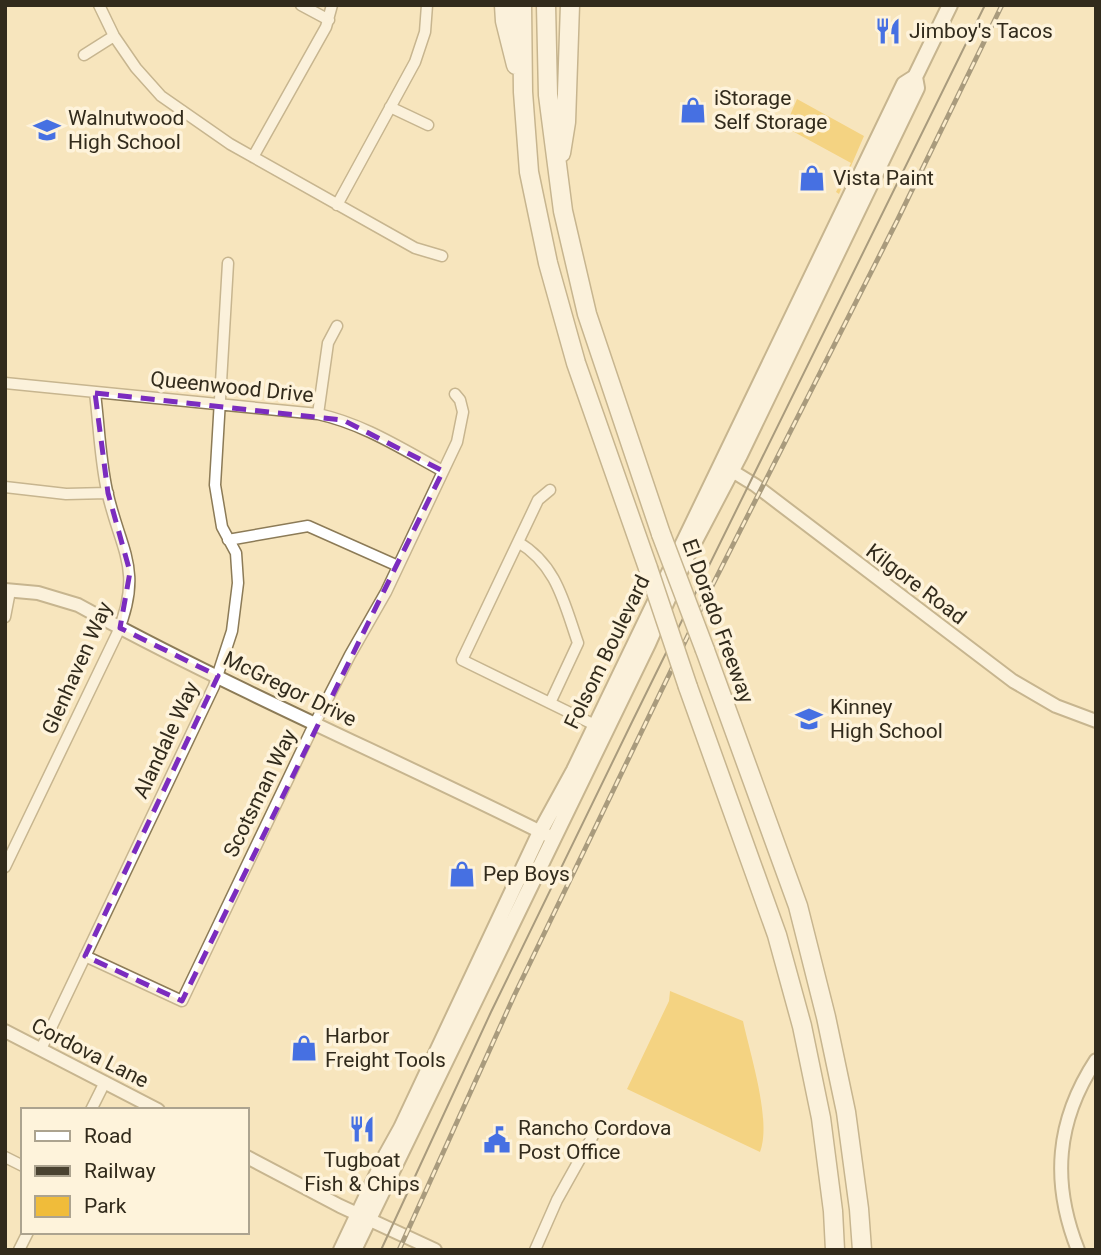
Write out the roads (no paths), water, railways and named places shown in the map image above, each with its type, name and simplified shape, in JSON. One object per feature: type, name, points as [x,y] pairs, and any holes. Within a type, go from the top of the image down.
[{"type":"highway","points":[[504,5],[505,20],[523,92]]},
{"type":"highway","points":[[522,5],[523,92],[529,172],[548,263],[576,363],[777,935],[802,1026],[821,1118],[833,1211],[835,1250]]},
{"type":"highway","name":"El Dorado Freeway","points":[[547,5],[548,95],[558,177],[587,314],[661,534],[798,906],[827,1017],[846,1112],[862,1250]]},
{"type":"highway","points":[[558,177],[566,122],[570,5]]},
{"type":"main road","name":"Folsom Boulevard","points":[[354,1250],[364,1216],[444,1032],[600,727],[839,225],[847,215],[844,206],[904,84],[915,77],[950,5]]},
{"type":"main road","name":"Folsom Boulevard","points":[[726,467],[833,260],[917,88],[915,77]]},
{"type":"main road","points":[[833,260],[832,246],[839,225]]},
{"type":"main road","name":"Folsom Boulevard","points":[[341,1250],[364,1216],[436,1081],[547,834]]},
{"type":"main road","points":[[436,1081],[435,1069],[448,1040],[444,1032]]},
{"type":"street","points":[[99,5],[114,36],[136,68],[161,96],[216,136],[337,205],[415,248],[442,256]]},
{"type":"street","points":[[301,5],[329,20]]},
{"type":"street","points":[[253,157],[329,20],[332,5]]},
{"type":"street","points":[[337,205],[422,44],[427,5]]},
{"type":"street","points":[[84,55],[114,36]]},
{"type":"street","points":[[390,107],[428,125]]},
{"type":"street","name":"Alandale Way","points":[[41,1049],[218,676],[232,631],[237,593],[236,553],[222,527],[215,485],[228,263]]},
{"type":"street","points":[[318,414],[328,343],[337,326]]},
{"type":"street","name":"Queenwood Drive","points":[[5,383],[318,414],[344,420],[372,432],[443,471]]},
{"type":"street","name":"Glenhaven Way","points":[[5,867],[120,628],[128,599],[130,572],[124,542],[108,494],[95,393]]},
{"type":"street","name":"Scotsman Way","points":[[85,956],[182,1001],[315,723],[398,566],[459,436],[462,405],[455,394]]},
{"type":"street","name":"Kilgore Road","points":[[726,467],[1013,681],[1056,706],[1096,721]]},
{"type":"street","points":[[5,487],[66,494],[108,494]]},
{"type":"street","points":[[550,490],[538,500],[462,660],[600,727]]},
{"type":"street","points":[[228,540],[308,526],[398,566]]},
{"type":"street","points":[[518,542],[531,549],[548,566],[578,643],[550,703]]},
{"type":"street","points":[[5,617],[8,590]]},
{"type":"street","name":"McGregor Drive","points":[[8,590],[56,597],[78,605],[218,676],[547,834]]},
{"type":"street","name":"Cordova Lane","points":[[5,1031],[154,1108]]},
{"type":"street","points":[[1077,1250],[1065,1211],[1059,1160],[1074,1098],[1096,1060]]},
{"type":"street","points":[[92,1108],[105,1082]]},
{"type":"street","points":[[535,1250],[557,1200],[595,1132]]},
{"type":"street","points":[[5,1157],[21,1165]]},
{"type":"street","points":[[248,1158],[435,1250]]},
{"type":"street","points":[[19,1250],[27,1234]]},
{"type":"tram line","points":[[381,1250],[491,1012],[985,5]]},
{"type":"railway","points":[[399,1250],[514,996],[708,594],[897,221],[1002,5]]},
{"type":"place","name":"Jimboy's Tacos","points":[[888,31]]},
{"type":"place","name":"iStorage Self Storage","points":[[693,110]]},
{"type":"place","name":"Walnutwood High School","points":[[47,130]]},
{"type":"place","name":"Vista Paint","points":[[812,178]]},
{"type":"place","name":"Kinney High School","points":[[809,719]]},
{"type":"place","name":"Pep Boys","points":[[462,874]]},
{"type":"place","name":"Harbor Freight Tools","points":[[304,1048]]},
{"type":"place","name":"Tugboat Fish & Chips","points":[[362,1129]]},
{"type":"place","name":"Rancho Cordova Post Office","points":[[497,1140]]}]
